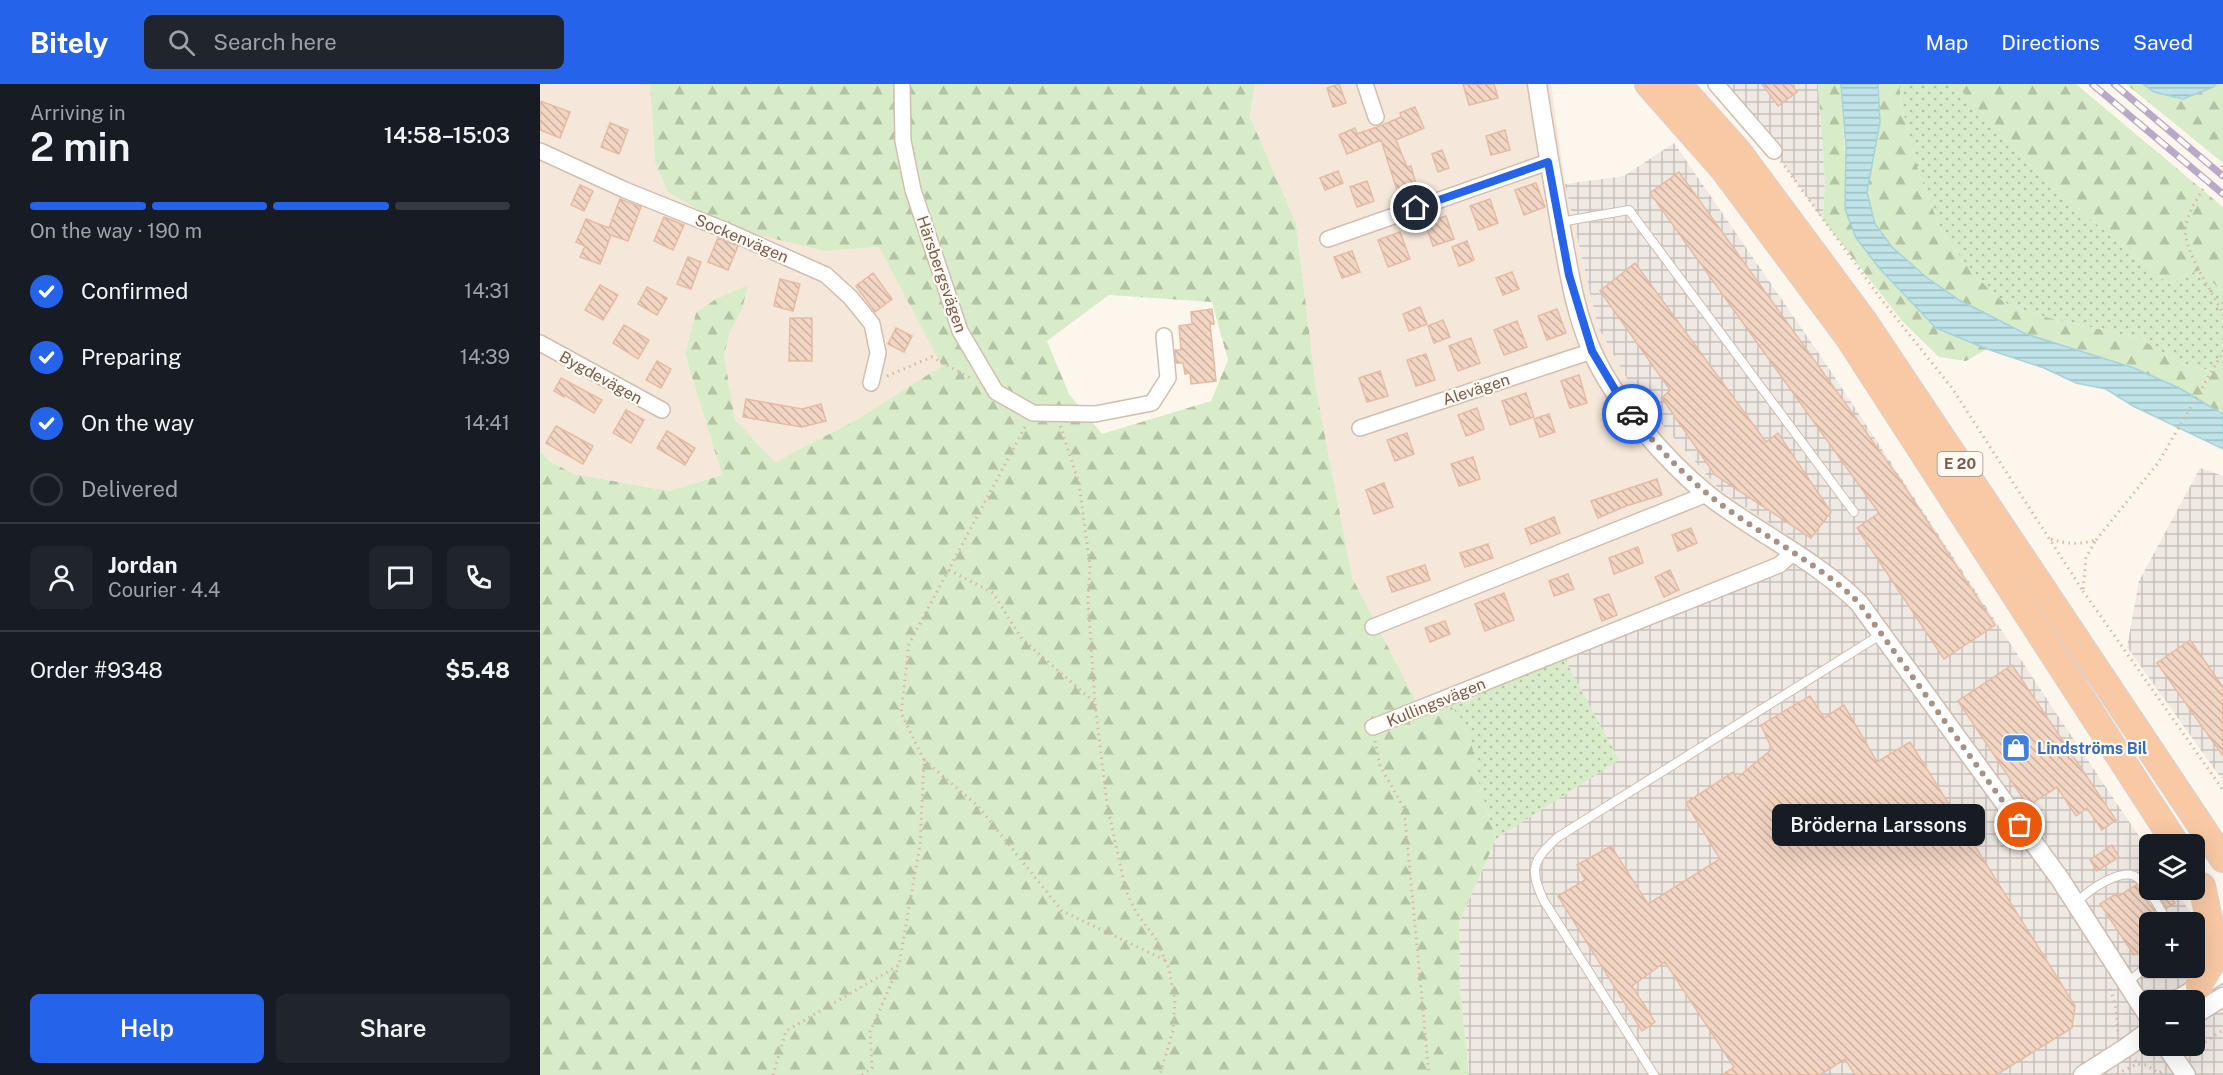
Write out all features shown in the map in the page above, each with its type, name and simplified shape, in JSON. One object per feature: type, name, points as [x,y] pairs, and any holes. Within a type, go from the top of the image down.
[{"type":"highway","name":"E 20","points":[[1648,84],[1723,169],[1848,337],[2170,834]]},
{"type":"highway","name":"E 20","points":[[1678,84],[1738,151],[1864,321],[2223,859]]},
{"type":"highway","points":[[2205,891],[2223,919]]},
{"type":"highway","points":[[2199,986],[2214,962],[2216,947],[2203,900]]},
{"type":"street","name":"Härsbergsvägen","points":[[902,84],[903,141],[913,190],[960,331],[996,392],[1033,413],[1095,414],[1152,403],[1168,378],[1164,336]]},
{"type":"street","points":[[1365,84],[1376,117]]},
{"type":"street","points":[[1536,84],[1569,275],[1592,351],[1617,393],[1643,429],[1682,472],[1707,494],[1841,585],[1859,603],[2076,903],[2139,1002]]},
{"type":"street","points":[[1716,84],[1774,151]]},
{"type":"street","name":"Sockenvägen","points":[[540,151],[625,190],[727,231],[826,275],[851,298],[872,324],[878,353],[871,383]]},
{"type":"street","points":[[1328,239],[1548,162]]},
{"type":"street","name":"Bygdevägen","points":[[540,343],[663,410]]},
{"type":"street","name":"Alevägen","points":[[1360,428],[1592,351]]},
{"type":"street","points":[[1373,627],[1707,494]]},
{"type":"street","name":"Kullingsvägen","points":[[1372,728],[1779,565],[1793,553]]},
{"type":"street","points":[[2193,990],[2223,972]]},
{"type":"street","points":[[2205,1008],[2223,997]]},
{"type":"street","points":[[2083,1075],[2139,1038]]},
{"type":"street","points":[[2173,1056],[2186,1075]]},
{"type":"lane","points":[[1560,222],[1629,210],[1854,512]]},
{"type":"lane","points":[[1654,1075],[1544,901],[1535,882],[1535,862],[1542,851],[1558,837],[1882,634]]},
{"type":"lane","points":[[2076,903],[2103,882],[2130,874],[2138,878],[2161,912]]},
{"type":"lane","points":[[2127,983],[2139,973]]},
{"type":"path","points":[[1774,151],[1881,299],[1952,388],[2083,591],[2223,790]]},
{"type":"path","points":[[2203,189],[2187,220],[2186,237],[2195,261],[2223,314]]},
{"type":"path","points":[[2083,591],[2086,558],[2096,540],[2158,463],[2223,352]]},
{"type":"path","points":[[871,383],[932,357],[996,392]]},
{"type":"path","points":[[1033,413],[909,644],[901,713],[924,760],[978,806],[1062,911],[1166,960]]},
{"type":"path","points":[[1056,413],[1079,483],[1090,566],[1088,600],[1095,703],[1107,805],[1126,891],[1136,912],[1156,939],[1169,969],[1174,1001],[1173,1030],[1160,1075]]},
{"type":"path","points":[[2050,539],[2078,545],[2096,540]]},
{"type":"path","points":[[949,570],[993,593],[1022,639],[1095,703]]},
{"type":"path","name":"Kullingsvägen","points":[[1372,728],[1380,766],[1404,808],[1429,1075]]},
{"type":"path","points":[[862,1075],[872,1068],[870,1032],[899,965],[920,845],[924,760]]},
{"type":"path","points":[[773,1075],[786,1030],[899,965]]},
{"type":"path","points":[[2116,1075],[2137,1064]]},
{"type":"shaded area","points":[[540,84],[650,84],[655,162],[825,251],[879,247],[943,366],[856,420],[775,462],[735,420],[724,355],[730,332],[742,309],[747,285],[685,354],[722,475],[669,491],[574,474],[551,462],[540,452]]},
{"type":"shaded area","points":[[1255,84],[1551,84],[1565,184],[1598,327],[1687,454],[1719,489],[1805,545],[1773,570],[1419,707],[1352,577],[1316,389],[1296,223],[1250,117]]},
{"type":"shaded area","points":[[1727,84],[1818,84],[1825,180],[1823,220]]},
{"type":"shaded area","points":[[1674,143],[1822,358],[2139,836],[2139,900],[2182,900],[2190,912],[2139,912],[2139,978],[2205,978],[2205,934],[2223,960],[2223,1075],[1469,1075],[1460,988],[1459,923],[1496,839],[1618,760],[1563,656],[1773,570],[1804,546],[1719,489],[1637,396],[1598,327],[1565,184],[1624,176]]},
{"type":"shaded area","points":[[2200,468],[2223,476],[2223,781],[2127,647],[2139,581]]},
{"type":"green space","points":[[650,84],[1255,84],[1250,117],[1296,223],[1316,389],[1352,577],[1419,707],[1448,703],[1468,726],[1480,787],[1496,839],[1459,923],[1460,988],[1469,1075],[540,1075],[540,452],[551,462],[574,474],[669,491],[722,475],[685,354],[696,313],[716,299],[748,285],[742,309],[730,332],[724,355],[735,420],[775,462],[856,420],[942,366],[879,247],[825,251],[730,228],[668,192],[655,162]],"holes":[[[1109,295],[1212,302],[1228,360],[1211,401],[1102,434],[1069,394],[1047,341]]]},
{"type":"green space","points":[[1818,84],[1841,84],[1846,176],[1880,269],[1936,328],[1987,349],[1966,361],[1939,357],[1903,322],[1823,220],[1825,180]]},
{"type":"green space","points":[[1878,84],[1899,84],[1902,108],[1919,173],[1942,233],[1977,278],[2005,303],[2045,317],[2139,338],[2184,365],[2209,370],[2223,363],[2223,414],[2179,388],[2134,368],[2026,334],[1959,300],[1926,277],[1892,247],[1875,224],[1867,192],[1873,159]]},
{"type":"green space","points":[[1899,84],[1955,84],[2048,184],[2169,284],[2200,270],[2223,292],[2223,363],[2209,370],[2184,365],[2139,338],[2045,317],[2005,303],[1977,278],[1942,233],[1919,173],[1902,108]]},
{"type":"green space","points":[[1955,84],[2076,84],[2223,207],[2223,292],[2200,270],[2169,284],[2048,184]]},
{"type":"green space","points":[[2126,84],[2143,84],[2154,92],[2213,87],[2216,84],[2223,84],[2223,163]]},
{"type":"green space","points":[[1563,656],[1619,760],[1496,839],[1480,787],[1448,703]]},
{"type":"water","points":[[1841,84],[1878,84],[1880,122],[1867,192],[1875,224],[1892,247],[1926,277],[1959,300],[2026,334],[2134,368],[2179,388],[2223,414],[2223,449],[2133,406],[2106,389],[2076,383],[2044,368],[1987,349],[1936,328],[1880,269],[1856,238],[1845,209],[1846,148]]},
{"type":"water","points":[[2143,84],[2216,84],[2183,99],[2154,92]]},
{"type":"building","points":[[1339,84],[1346,103],[1333,107],[1327,88]]},
{"type":"building","points":[[1463,84],[1494,84],[1498,98],[1469,105]]},
{"type":"building","points":[[1762,84],[1791,84],[1797,92],[1778,106]]},
{"type":"building","points":[[540,101],[570,112],[560,138],[540,130]]},
{"type":"building","points":[[1415,107],[1424,128],[1396,140],[1407,167],[1411,166],[1417,188],[1398,193],[1381,140],[1347,154],[1339,135],[1355,128],[1357,134],[1380,126],[1401,117],[1400,113]]},
{"type":"building","points":[[610,123],[628,130],[619,154],[601,147]]},
{"type":"building","points":[[1505,130],[1510,150],[1491,155],[1486,136]]},
{"type":"building","points":[[1442,150],[1449,168],[1438,172],[1432,154]]},
{"type":"building","points":[[1338,171],[1343,183],[1325,190],[1320,178]]},
{"type":"building","points":[[1679,172],[1899,478],[1995,625],[1944,659],[1857,528],[1879,513],[1650,193]]},
{"type":"building","points":[[1367,181],[1374,201],[1357,207],[1350,187]]},
{"type":"building","points":[[1536,183],[1545,207],[1524,215],[1515,190]]},
{"type":"building","points":[[580,185],[593,191],[584,211],[571,205]]},
{"type":"building","points":[[620,199],[641,207],[628,241],[611,235],[600,264],[580,257],[585,246],[576,242],[586,219],[609,228]]},
{"type":"building","points":[[1490,199],[1498,223],[1479,230],[1470,206]]},
{"type":"building","points":[[1446,216],[1454,239],[1433,246],[1425,223]]},
{"type":"building","points":[[664,217],[684,225],[673,250],[654,241]]},
{"type":"building","points":[[1400,232],[1410,259],[1388,267],[1378,240]]},
{"type":"building","points":[[718,238],[738,246],[728,270],[708,262]]},
{"type":"building","points":[[1467,241],[1474,260],[1459,266],[1452,247]]},
{"type":"building","points":[[1352,251],[1360,272],[1342,278],[1334,257]]},
{"type":"building","points":[[688,257],[701,262],[691,289],[677,284]]},
{"type":"building","points":[[1635,263],[1766,442],[1778,433],[1831,512],[1811,538],[1715,475],[1662,398],[1670,390],[1600,291]]},
{"type":"building","points":[[1512,272],[1519,289],[1503,295],[1496,278]]},
{"type":"building","points":[[873,273],[892,299],[875,312],[856,286]]},
{"type":"building","points":[[780,279],[800,284],[793,311],[774,306]]},
{"type":"building","points":[[600,285],[618,295],[603,320],[585,310]]},
{"type":"building","points":[[647,287],[667,298],[657,315],[638,304]]},
{"type":"building","points":[[1420,307],[1427,324],[1409,331],[1403,314]]},
{"type":"building","points":[[1212,309],[1214,324],[1210,324],[1216,381],[1191,384],[1190,373],[1185,374],[1183,363],[1176,363],[1175,350],[1181,350],[1179,326],[1192,324],[1191,312]]},
{"type":"building","points":[[1557,309],[1566,333],[1547,340],[1538,316]]},
{"type":"building","points":[[790,318],[812,318],[812,361],[789,361]]},
{"type":"building","points":[[1443,320],[1450,337],[1434,343],[1428,326]]},
{"type":"building","points":[[1517,321],[1527,347],[1504,355],[1494,330]]},
{"type":"building","points":[[624,325],[649,340],[638,359],[613,343]]},
{"type":"building","points":[[896,328],[912,336],[904,352],[888,344]]},
{"type":"building","points":[[1471,338],[1480,363],[1458,371],[1449,346]]},
{"type":"building","points":[[1426,354],[1435,380],[1416,386],[1407,360]]},
{"type":"building","points":[[657,361],[671,369],[661,388],[646,380]]},
{"type":"building","points":[[1380,371],[1388,396],[1367,402],[1359,378]]},
{"type":"building","points":[[1579,375],[1587,403],[1570,408],[1561,381]]},
{"type":"building","points":[[561,378],[602,400],[594,413],[554,391]]},
{"type":"building","points":[[1526,393],[1534,417],[1510,425],[1502,401]]},
{"type":"building","points":[[746,399],[802,409],[821,404],[826,421],[802,427],[743,417]]},
{"type":"building","points":[[1477,408],[1484,429],[1466,436],[1458,415]]},
{"type":"building","points":[[626,410],[644,420],[631,443],[613,433]]},
{"type":"building","points":[[1549,414],[1555,432],[1540,437],[1534,419]]},
{"type":"building","points":[[556,426],[593,446],[583,464],[546,443]]},
{"type":"building","points":[[667,431],[695,448],[685,465],[657,448]]},
{"type":"building","points":[[1407,433],[1414,454],[1395,461],[1387,440]]},
{"type":"building","points":[[1473,457],[1480,479],[1459,486],[1451,464]]},
{"type":"building","points":[[1657,479],[1662,495],[1626,506],[1598,518],[1591,501]]},
{"type":"building","points":[[1384,483],[1393,507],[1374,514],[1366,490]]},
{"type":"building","points":[[1554,517],[1560,533],[1531,544],[1525,529]]},
{"type":"building","points":[[1691,528],[1697,543],[1678,551],[1672,535]]},
{"type":"building","points":[[1488,544],[1493,558],[1465,567],[1460,553]]},
{"type":"building","points":[[1638,547],[1643,563],[1614,574],[1609,558]]},
{"type":"building","points":[[1425,565],[1430,580],[1392,592],[1387,577]]},
{"type":"building","points":[[1670,570],[1679,590],[1664,597],[1655,577]]},
{"type":"building","points":[[1568,574],[1574,589],[1554,596],[1549,581]]},
{"type":"building","points":[[1504,593],[1514,620],[1485,631],[1475,604]]},
{"type":"building","points":[[1609,594],[1617,615],[1602,621],[1594,599]]},
{"type":"building","points":[[1445,621],[1450,634],[1430,642],[1425,628]]},
{"type":"building","points":[[2190,640],[2223,687],[2223,756],[2157,663]]},
{"type":"building","points":[[2012,665],[2116,820],[2102,830],[2087,808],[2076,816],[2057,787],[2028,806],[1958,701]]},
{"type":"building","points":[[1810,696],[1824,718],[1844,705],[1877,762],[1910,742],[2075,1006],[2072,1028],[1996,1075],[1855,1075],[1845,1059],[1820,1075],[1722,1075],[1734,1067],[1665,962],[1632,986],[1655,1022],[1642,1031],[1558,896],[1585,880],[1577,865],[1611,846],[1648,904],[1720,859],[1686,803],[1733,772],[1737,778],[1772,749],[1761,725]]},
{"type":"building","points":[[2112,845],[2119,857],[2097,871],[2090,860]]},
{"type":"building","points":[[2136,885],[2139,889],[2139,900],[2146,900],[2155,912],[2139,912],[2139,952],[2134,955],[2100,904],[2117,893],[2119,896]]},
{"type":"building","points":[[2162,900],[2173,900],[2175,903],[2167,908]]},
{"type":"railway","points":[[2092,84],[2223,194]]},
{"type":"railway","points":[[2114,84],[2223,176]]},
{"type":"way so far","points":[[1632,414],[1682,472],[1707,494],[1732,513],[1816,567],[1841,585],[1859,603],[2020,825]]},
{"type":"place","name":"Lindströms Bil","points":[[2016,748]]},
{"type":"place","name":"Bröderna Larssons","points":[[2020,825]]},
{"type":"route","points":[[1416,208],[1548,162],[1569,275],[1592,351],[1632,414]]}]
